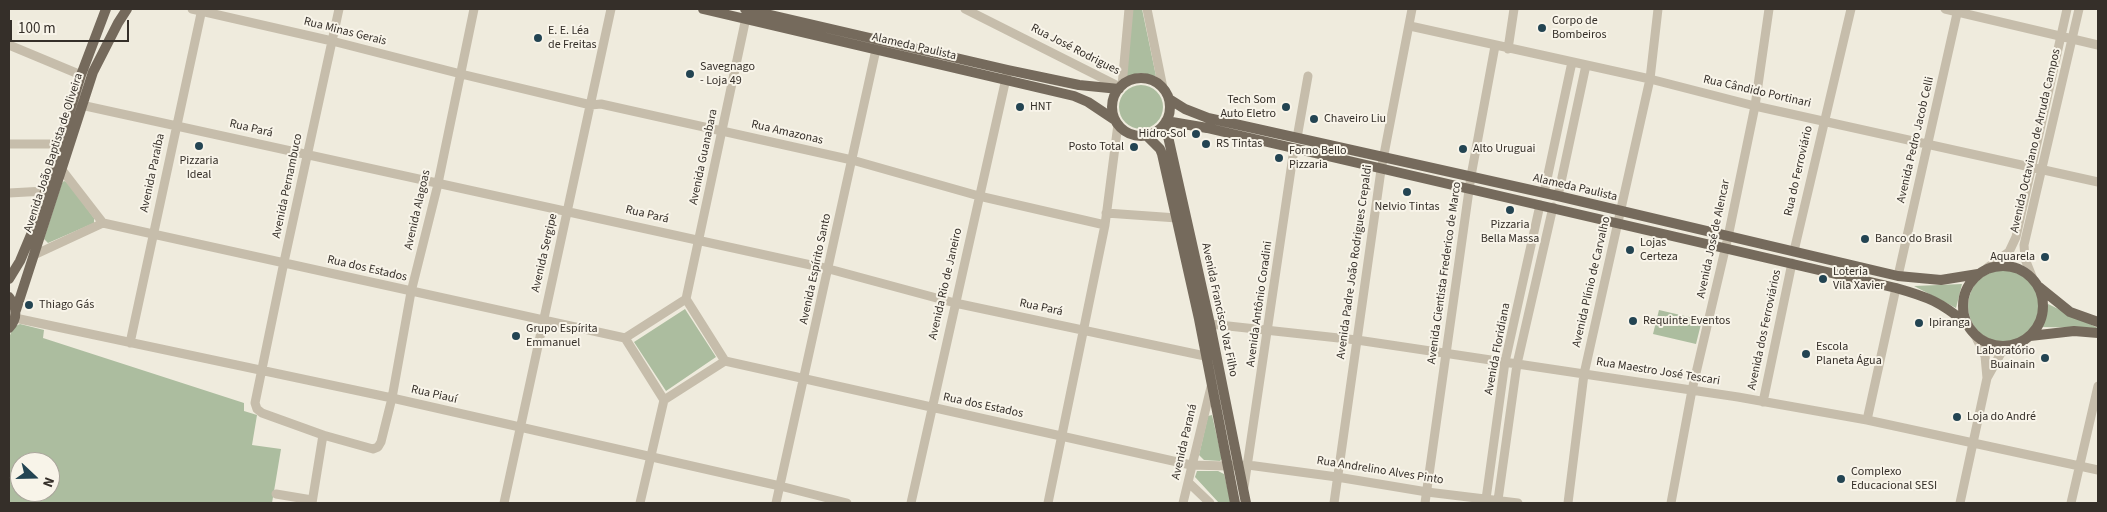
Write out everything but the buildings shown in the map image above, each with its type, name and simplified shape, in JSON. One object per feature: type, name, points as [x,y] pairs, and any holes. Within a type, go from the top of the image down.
[{"type":"main road","name":"Avenida João Baptista de Oliveira","points":[[9,279],[27,245],[81,75],[106,9]]},
{"type":"main road","name":"Avenida João Baptista de Oliveira","points":[[12,322],[93,72],[127,9]]},
{"type":"main road","name":"Alameda Paulista","points":[[703,9],[746,12],[879,39],[1074,96],[1088,102],[1117,122]]},
{"type":"main road","name":"Alameda Paulista","points":[[746,12],[876,50],[1007,75],[1079,85],[1121,87]]},
{"type":"main road","points":[[1138,78],[1148,79],[1163,88],[1169,99],[1169,114],[1166,122],[1160,129],[1147,136],[1131,134],[1117,122],[1113,103],[1121,87],[1138,78]]},
{"type":"main road","name":"Alameda Paulista","points":[[1169,99],[1185,109],[1208,118],[1381,170],[1619,223],[1926,296],[1939,302],[1966,324]]},
{"type":"main road","name":"Alameda Paulista","points":[[1166,122],[1383,157],[1898,276],[1940,280],[1983,271]]},
{"type":"main road","name":"Avenida Francisco Vaz Filho","points":[[1166,122],[1210,324],[1246,503]]},
{"type":"main road","name":"Avenida Francisco Vaz Filho","points":[[1147,136],[1157,145],[1162,154],[1177,218],[1211,388],[1238,465],[1235,503]]},
{"type":"main road","points":[[2098,322],[2070,312],[2022,270],[2007,265],[1983,271],[1970,282],[1964,297],[1963,314],[1966,324],[1975,336],[1985,343],[2011,346],[2030,336],[2074,330],[2098,333]]},
{"type":"main road","points":[[2030,336],[2039,323],[2043,308],[2036,283]]},
{"type":"main road","points":[[9,296],[14,303],[12,322]]},
{"type":"street","name":"Rua Minas Gerais","points":[[192,9],[332,41],[462,74]]},
{"type":"street","name":"Avenida Pernambuco","points":[[262,370],[339,9]]},
{"type":"street","name":"Avenida Alagoas","points":[[323,435],[367,448],[378,447],[392,398],[411,292],[438,183],[474,9]]},
{"type":"street","name":"Avenida Sergipe","points":[[504,503],[611,9]]},
{"type":"street","name":"Rua José Rodrigues","points":[[964,9],[1121,87]]},
{"type":"street","points":[[1121,87],[1129,9]]},
{"type":"street","points":[[1147,9],[1163,88]]},
{"type":"street","name":"Avenida Padre João Rodrigues Crepaldi","points":[[1334,503],[1383,157],[1412,9]]},
{"type":"street","points":[[1508,49],[1514,9]]},
{"type":"street","name":"Avenida Plínio de Carvalho","points":[[1568,503],[1584,374],[1650,79],[1658,9]]},
{"type":"street","name":"Avenida José de Alencar","points":[[1671,503],[1692,390],[1728,237],[1755,106],[1769,9]]},
{"type":"street","name":"Rua do Ferroviário","points":[[1794,252],[1823,120],[1851,9]]},
{"type":"street","points":[[1945,9],[1958,10],[2098,45]]},
{"type":"street","name":"Avenida Octaviano de Arruda Campos","points":[[1983,271],[2009,252],[2016,237],[2030,168],[2068,9]]},
{"type":"street","name":"Avenida Octaviano de Arruda Campos","points":[[2036,283],[2025,259],[2024,245],[2079,9]]},
{"type":"street","name":"Avenida Paraíba","points":[[130,343],[202,10]]},
{"type":"street","name":"Avenida Pedro Jacob Celli","points":[[1898,276],[1958,10]]},
{"type":"street","name":"Avenida Guanabara","points":[[686,299],[723,131],[746,12]]},
{"type":"street","name":"Rua Cândido Portinari","points":[[1410,26],[1650,79],[1755,106],[2098,182]]},
{"type":"street","name":"Avenida Espírito Santo","points":[[776,503],[879,39]]},
{"type":"street","points":[[9,45],[81,75]]},
{"type":"street","name":"Avenida Cientista Frederico de Marco","points":[[1425,503],[1448,353],[1471,176],[1495,46]]},
{"type":"street","points":[[1544,193],[1572,62]]},
{"type":"street","points":[[1558,196],[1586,65]]},
{"type":"street","name":"Rua Amazonas","points":[[462,74],[591,104],[601,104],[852,160],[979,196],[1105,225]]},
{"type":"street","name":"Avenida Rio de Janeiro","points":[[911,503],[1007,75]]},
{"type":"street","name":"Avenida Antônio Coradini","points":[[1238,465],[1250,453],[1296,144],[1308,76]]},
{"type":"street","name":"Rua Pará","points":[[82,105],[568,210],[829,269],[955,303],[1205,356]]},
{"type":"street","points":[[1048,503],[1105,225],[1117,122]]},
{"type":"street","points":[[9,144],[59,144]]},
{"type":"street","points":[[34,255],[103,223],[62,170]]},
{"type":"street","points":[[9,193],[44,192]]},
{"type":"street","name":"Avenida Floridiana","points":[[1486,498],[1505,362],[1540,205]]},
{"type":"street","name":"Avenida Floridiana","points":[[1498,500],[1517,364],[1553,208]]},
{"type":"street","points":[[1106,213],[1177,218]]},
{"type":"street","name":"Rua dos Estados","points":[[103,223],[625,338]]},
{"type":"street","name":"Avenida dos Ferroviários","points":[[1762,402],[1792,263]]},
{"type":"street","points":[[1867,420],[1896,288]]},
{"type":"street","points":[[640,503],[664,400],[725,361],[686,299],[625,338],[664,400]]},
{"type":"street","name":"Rua Piauí","points":[[12,322],[130,343],[392,398],[780,486],[846,503]]},
{"type":"street","name":"Rua Maestro José Tescari","points":[[1210,324],[1357,340],[1692,390],[1867,420],[2098,470]]},
{"type":"street","points":[[1975,336],[1985,356],[1987,378]]},
{"type":"street","points":[[1960,503],[1987,378],[2001,353],[2011,346]]},
{"type":"street","name":"Rua dos Estados","points":[[725,361],[1191,465],[1238,465]]},
{"type":"street","points":[[262,370],[255,403],[257,409],[323,435],[312,502],[276,494]]},
{"type":"street","points":[[2071,503],[2098,386]]},
{"type":"street","name":"Avenida Paraná","points":[[1183,503],[1211,388]]},
{"type":"street","points":[[1250,453],[1259,466]]},
{"type":"street","name":"Rua Andrelino Alves Pinto","points":[[1238,465],[1337,476],[1427,492],[1518,503]]},
{"type":"street","points":[[1188,482],[1210,503]]},
{"type":"green space","points":[[1132,9],[1142,9],[1156,76],[1140,73],[1125,77]]},
{"type":"green space","points":[[1141,85],[1153,89],[1159,95],[1163,107],[1159,119],[1153,125],[1141,129],[1129,125],[1123,119],[1119,107],[1123,95],[1129,89]]},
{"type":"green space","points":[[64,181],[67,182],[94,218],[94,223],[48,243],[44,239]]},
{"type":"green space","points":[[2004,270],[2024,276],[2034,286],[2040,306],[2034,326],[2024,336],[2004,342],[1984,336],[1974,326],[1968,306],[1974,286],[1984,276]]},
{"type":"green space","points":[[1962,284],[1956,308],[1914,286]]},
{"type":"green space","points":[[2048,304],[2098,328],[2042,327]]},
{"type":"green space","points":[[685,309],[716,357],[666,391],[634,342]]},
{"type":"green space","points":[[1659,310],[1702,320],[1696,344],[1653,334]]},
{"type":"green space","points":[[20,324],[44,330],[43,338],[244,403],[244,411],[257,415],[252,445],[281,449],[272,503],[9,503],[9,338],[13,327]]},
{"type":"green space","points":[[1212,415],[1222,459],[1220,461],[1204,460],[1199,455],[1208,416]]},
{"type":"green space","points":[[1197,471],[1218,471],[1224,474],[1231,503],[1219,503],[1195,477]]},
{"type":"place","name":"Corpo de Bombeiros","points":[[1542,28]]},
{"type":"place","name":"E. E. Léa de Freitas","points":[[538,38]]},
{"type":"place","name":"Savegnago - Loja 49","points":[[690,74]]},
{"type":"place","name":"HNT","points":[[1020,107]]},
{"type":"place","name":"Tech Som Auto Eletro","points":[[1286,107]]},
{"type":"place","name":"Chaveiro Liu","points":[[1314,119]]},
{"type":"place","name":"Hidro-Sol","points":[[1196,134]]},
{"type":"place","name":"RS Tintas","points":[[1206,144]]},
{"type":"place","name":"Pizzaria Ideal","points":[[199,146]]},
{"type":"place","name":"Posto Total","points":[[1134,147]]},
{"type":"place","name":"Alto Uruguai","points":[[1463,149]]},
{"type":"place","name":"Forno Bello Pizzaria","points":[[1279,158]]},
{"type":"place","name":"Nelvio Tintas","points":[[1407,192]]},
{"type":"place","name":"Pizzaria Bella Massa","points":[[1510,210]]},
{"type":"place","name":"Banco do Brasil","points":[[1865,239]]},
{"type":"place","name":"Lojas Certeza","points":[[1630,250]]},
{"type":"place","name":"Aquarela","points":[[2045,257]]},
{"type":"place","name":"Loteria Vila Xavier","points":[[1823,279]]},
{"type":"place","name":"Thiago Gás","points":[[29,305]]},
{"type":"place","name":"Requinte Eventos","points":[[1633,321]]},
{"type":"place","name":"Ipiranga","points":[[1919,323]]},
{"type":"place","name":"Grupo Espírita Emmanuel","points":[[516,336]]},
{"type":"place","name":"Escola Planeta Água","points":[[1806,354]]},
{"type":"place","name":"Laboratório Buainain","points":[[2045,358]]},
{"type":"place","name":"Loja do André","points":[[1957,417]]},
{"type":"place","name":"Complexo Educacional SESI","points":[[1841,479]]}]
